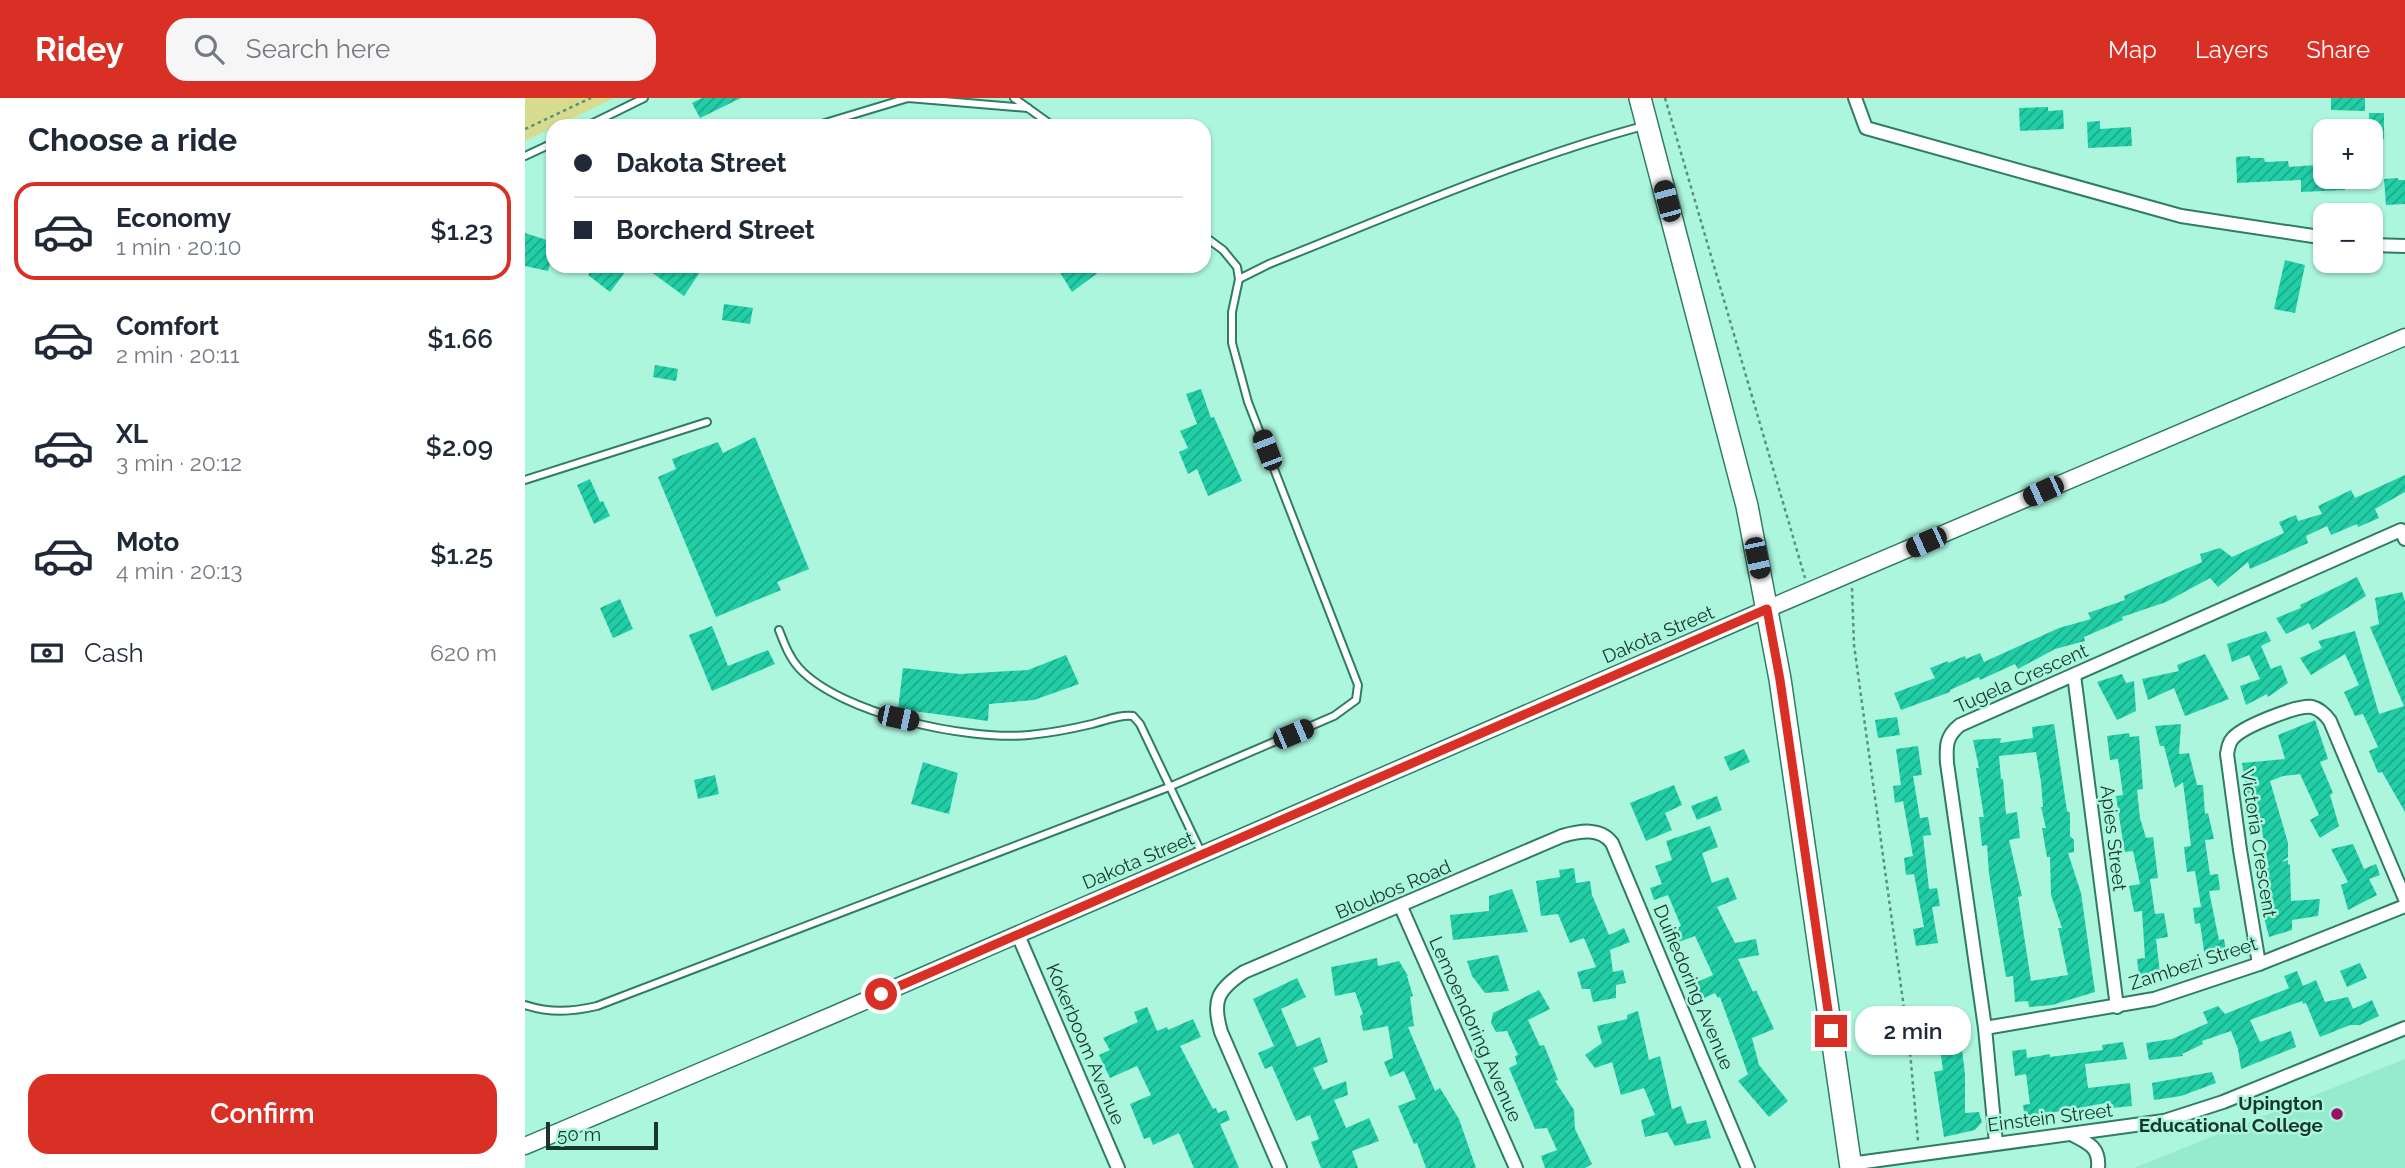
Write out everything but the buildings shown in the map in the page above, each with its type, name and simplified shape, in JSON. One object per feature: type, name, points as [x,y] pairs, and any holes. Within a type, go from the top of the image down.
[{"type":"highway","points":[[1640,98],[1747,506],[1767,609],[1807,862],[1850,1166]]},
{"type":"street","points":[[1855,98],[1866,128],[2181,216],[2313,236]]},
{"type":"street","points":[[2383,245],[2405,246]]},
{"type":"street","name":"Dakota Street","points":[[525,1146],[1767,609],[2405,337]]},
{"type":"street","name":"Tugela Crescent","points":[[1996,1143],[1985,1028],[1947,762],[1947,742],[1953,730],[1959,725],[2404,532]]},
{"type":"street","name":"Apies Street","points":[[2074,675],[2117,1007]]},
{"type":"street","name":"Victoria Crescent","points":[[2259,964],[2227,754],[2237,735],[2283,712],[2310,707],[2320,710],[2330,721],[2405,900]]},
{"type":"street","name":"Bloubos Road","points":[[1280,1168],[1221,1032],[1216,1014],[1217,999],[1231,981],[1244,972],[1562,836],[1584,831],[1594,832]]},
{"type":"street","name":"Duifiedoring Avenue","points":[[1594,832],[1602,834],[1612,843],[1748,1168]]},
{"type":"street","name":"Zambezi Street","points":[[1985,1028],[2154,999],[2259,964],[2405,906]]},
{"type":"street","name":"Lemoendoring Avenue","points":[[1401,907],[1516,1168]]},
{"type":"street","name":"Kokerboom Avenue","points":[[1018,935],[1118,1168]]},
{"type":"street","name":"Einstein Street","points":[[1850,1166],[1919,1153],[2073,1135],[2183,1116],[2405,1028]]},
{"type":"street","points":[[2073,1135],[2095,1149],[2098,1154],[2098,1168]]},
{"type":"lane","points":[[601,119],[644,98]]},
{"type":"lane","points":[[838,119],[908,98],[1028,108]]},
{"type":"lane","points":[[1014,98],[1043,119]]},
{"type":"lane","points":[[1239,279],[1269,264],[1529,162],[1647,125]]},
{"type":"lane","points":[[525,156],[546,146]]},
{"type":"lane","points":[[525,1005],[550,1012],[572,1012],[597,1006],[1169,787],[1334,716],[1352,704],[1358,691],[1238,370],[1232,343],[1232,312],[1239,279],[1237,267],[1232,259],[1211,242]]},
{"type":"lane","points":[[525,480],[707,422]]},
{"type":"lane","points":[[779,630],[791,657],[809,677],[835,693],[898,718],[996,737],[1050,732],[1133,716],[1140,724],[1202,855]]},
{"type":"path","points":[[546,119],[591,98]]},
{"type":"path","points":[[1665,98],[1809,591]]},
{"type":"path","points":[[525,129],[546,119]]},
{"type":"path","points":[[1852,574],[1854,645],[1910,1052],[1919,1153]]},
{"type":"shaded area","points":[[525,98],[614,98],[571,119],[546,119],[546,131],[525,141]]},
{"type":"shaded area","name":"Upington Educational College","points":[[2405,1059],[2405,1168],[2134,1168]]},
{"type":"place","name":"Upington Educational College","points":[[2337,1114]]},
{"type":"route","points":[[881,994],[1767,609],[1780,680],[1831,1031]]}]
